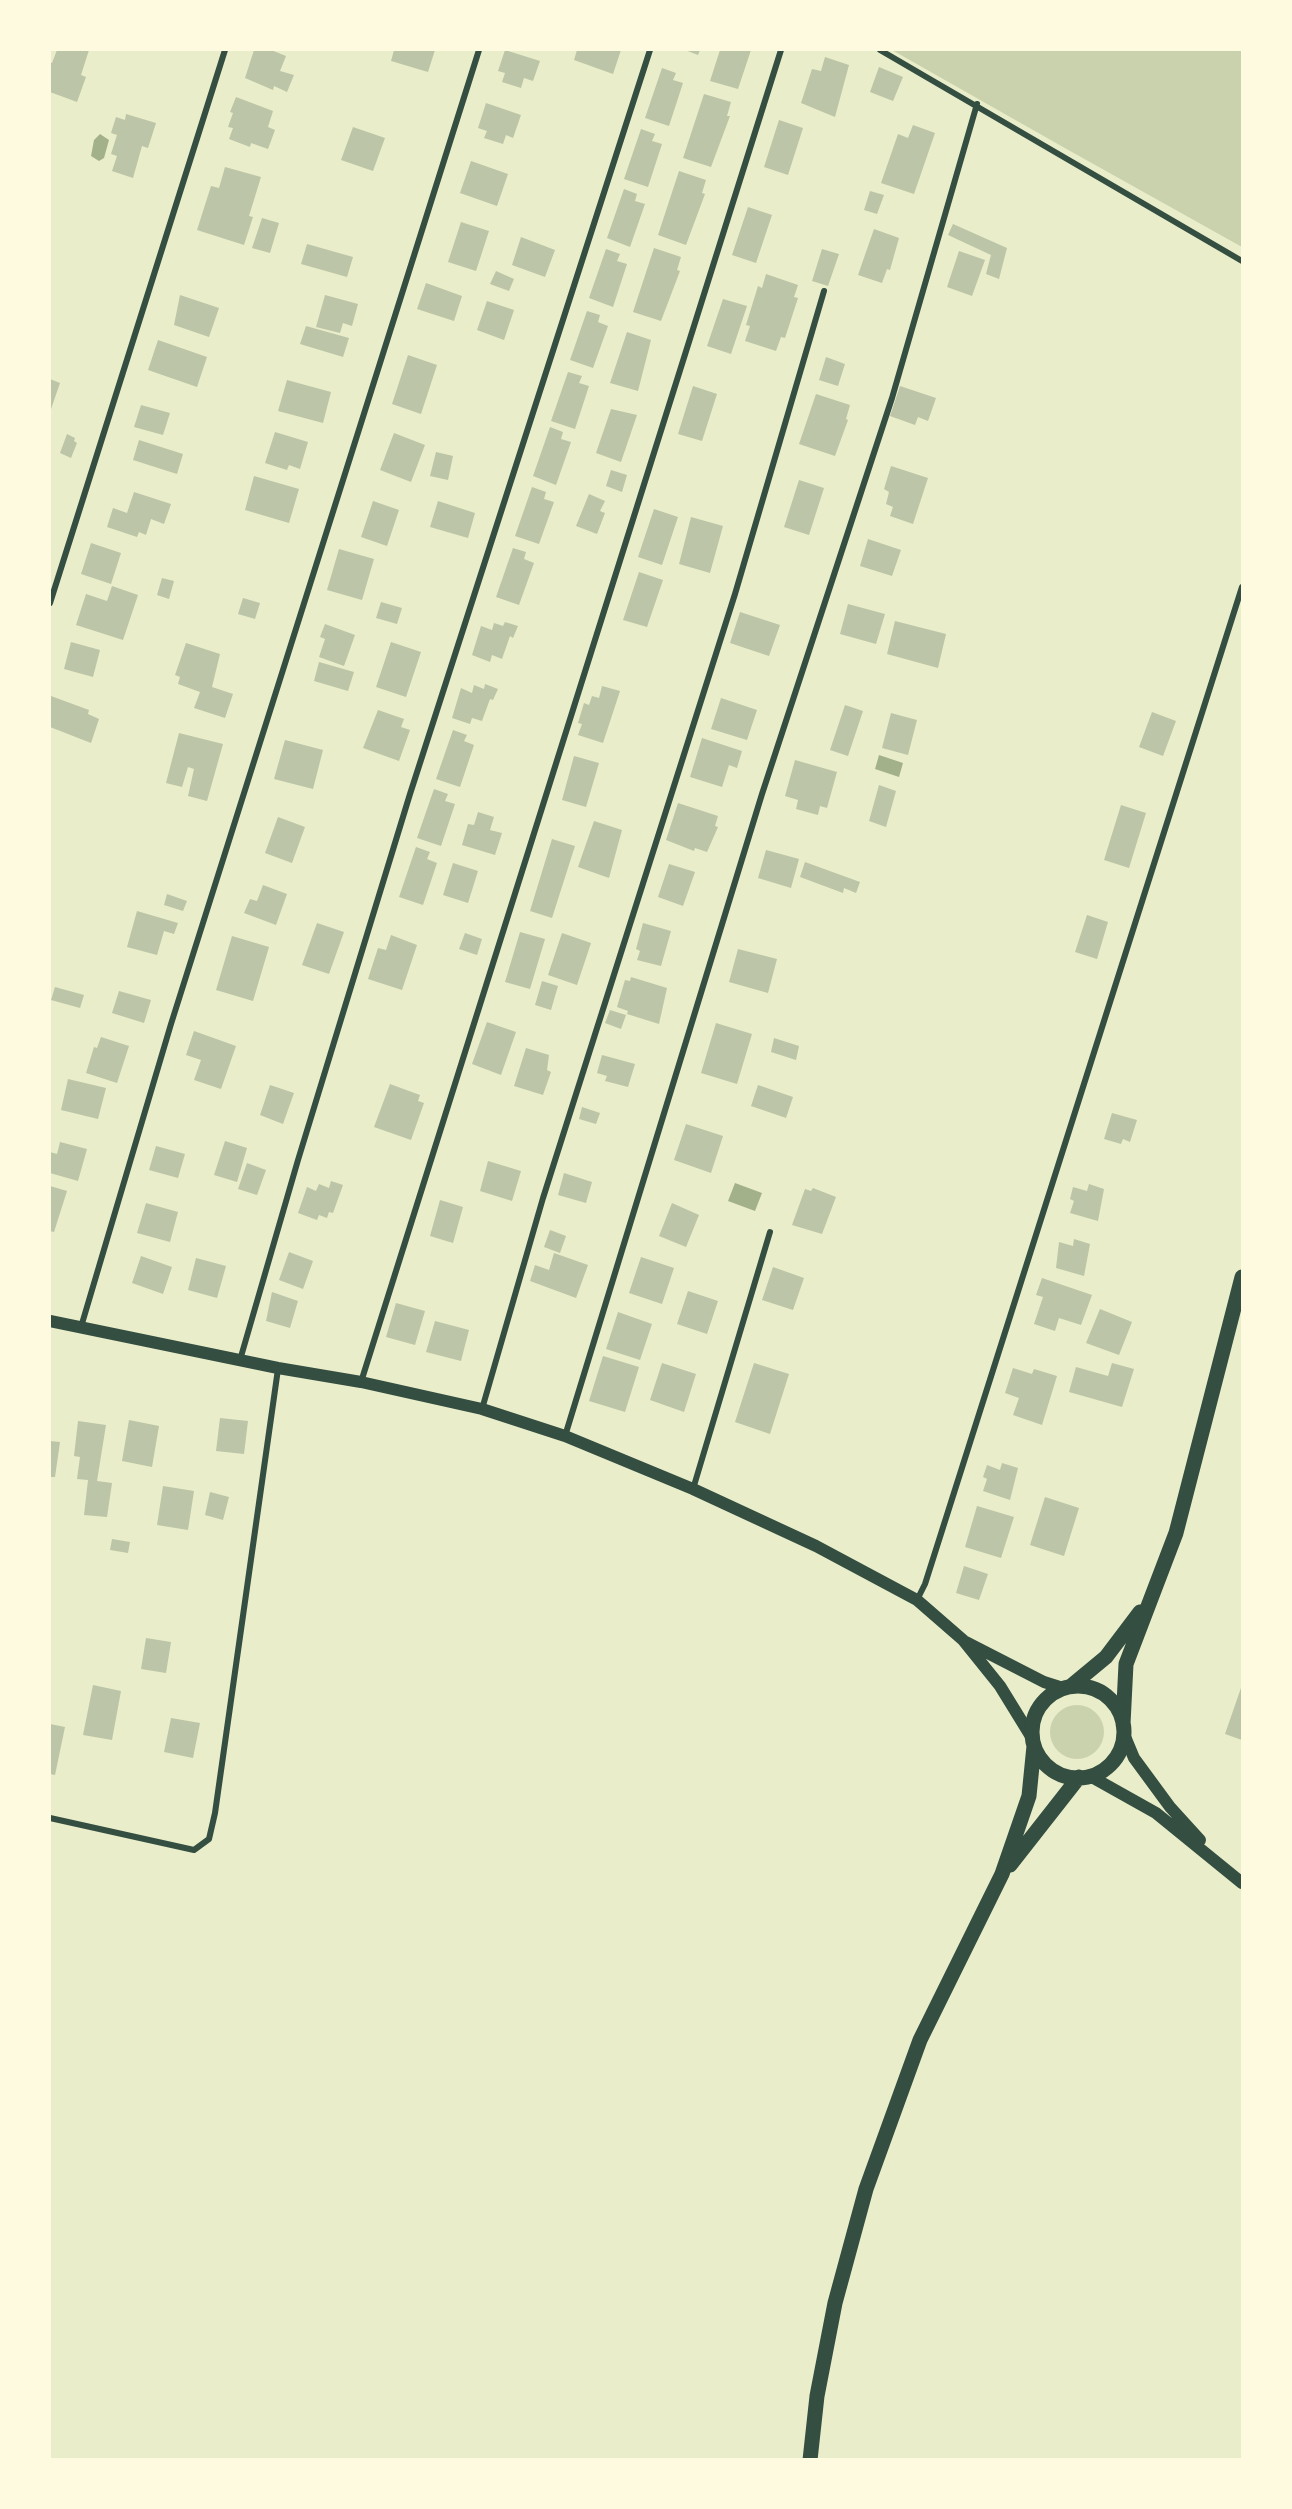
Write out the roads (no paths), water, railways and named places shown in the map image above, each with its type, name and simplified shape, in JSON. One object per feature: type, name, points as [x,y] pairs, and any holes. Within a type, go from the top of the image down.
[{"type":"main road","points":[[1002,1874],[1085,1777],[1110,1764],[1117,1755],[1123,1729],[1126,1664],[1166,1565],[1192,1479],[1223,1344],[1242,1277]]},
{"type":"main road","points":[[50,1321],[278,1368],[361,1382],[482,1409],[565,1436],[693,1489],[816,1546],[917,1600],[963,1640],[1000,1686],[1041,1759],[1052,1769],[1065,1776],[1085,1777],[1156,1813],[1219,1861]]},
{"type":"main road","points":[[810,2460],[817,2396],[835,2303],[866,2189],[920,2040],[1002,1874],[1029,1796],[1033,1722],[1039,1708],[1049,1696],[1067,1687],[1106,1657],[1151,1598]]},
{"type":"main road","points":[[963,1640],[1044,1682],[1067,1687],[1085,1686],[1104,1695],[1119,1710],[1123,1729],[1134,1758],[1170,1807],[1242,1883]]},
{"type":"street","points":[[50,603],[225,50]]},
{"type":"street","points":[[81,1327],[171,1024],[480,50]]},
{"type":"street","points":[[240,1360],[298,1160],[410,794],[650,50]]},
{"type":"street","points":[[361,1382],[781,50]]},
{"type":"street","points":[[880,50],[1242,261]]},
{"type":"street","points":[[565,1436],[762,794],[892,398],[976,104]]},
{"type":"street","points":[[482,1409],[550,1176],[735,594],[824,291]]},
{"type":"street","points":[[917,1600],[925,1584],[1242,587]]},
{"type":"street","points":[[693,1489],[770,1232]]},
{"type":"street","points":[[50,1818],[194,1850],[209,1839],[215,1813],[278,1368]]}]
